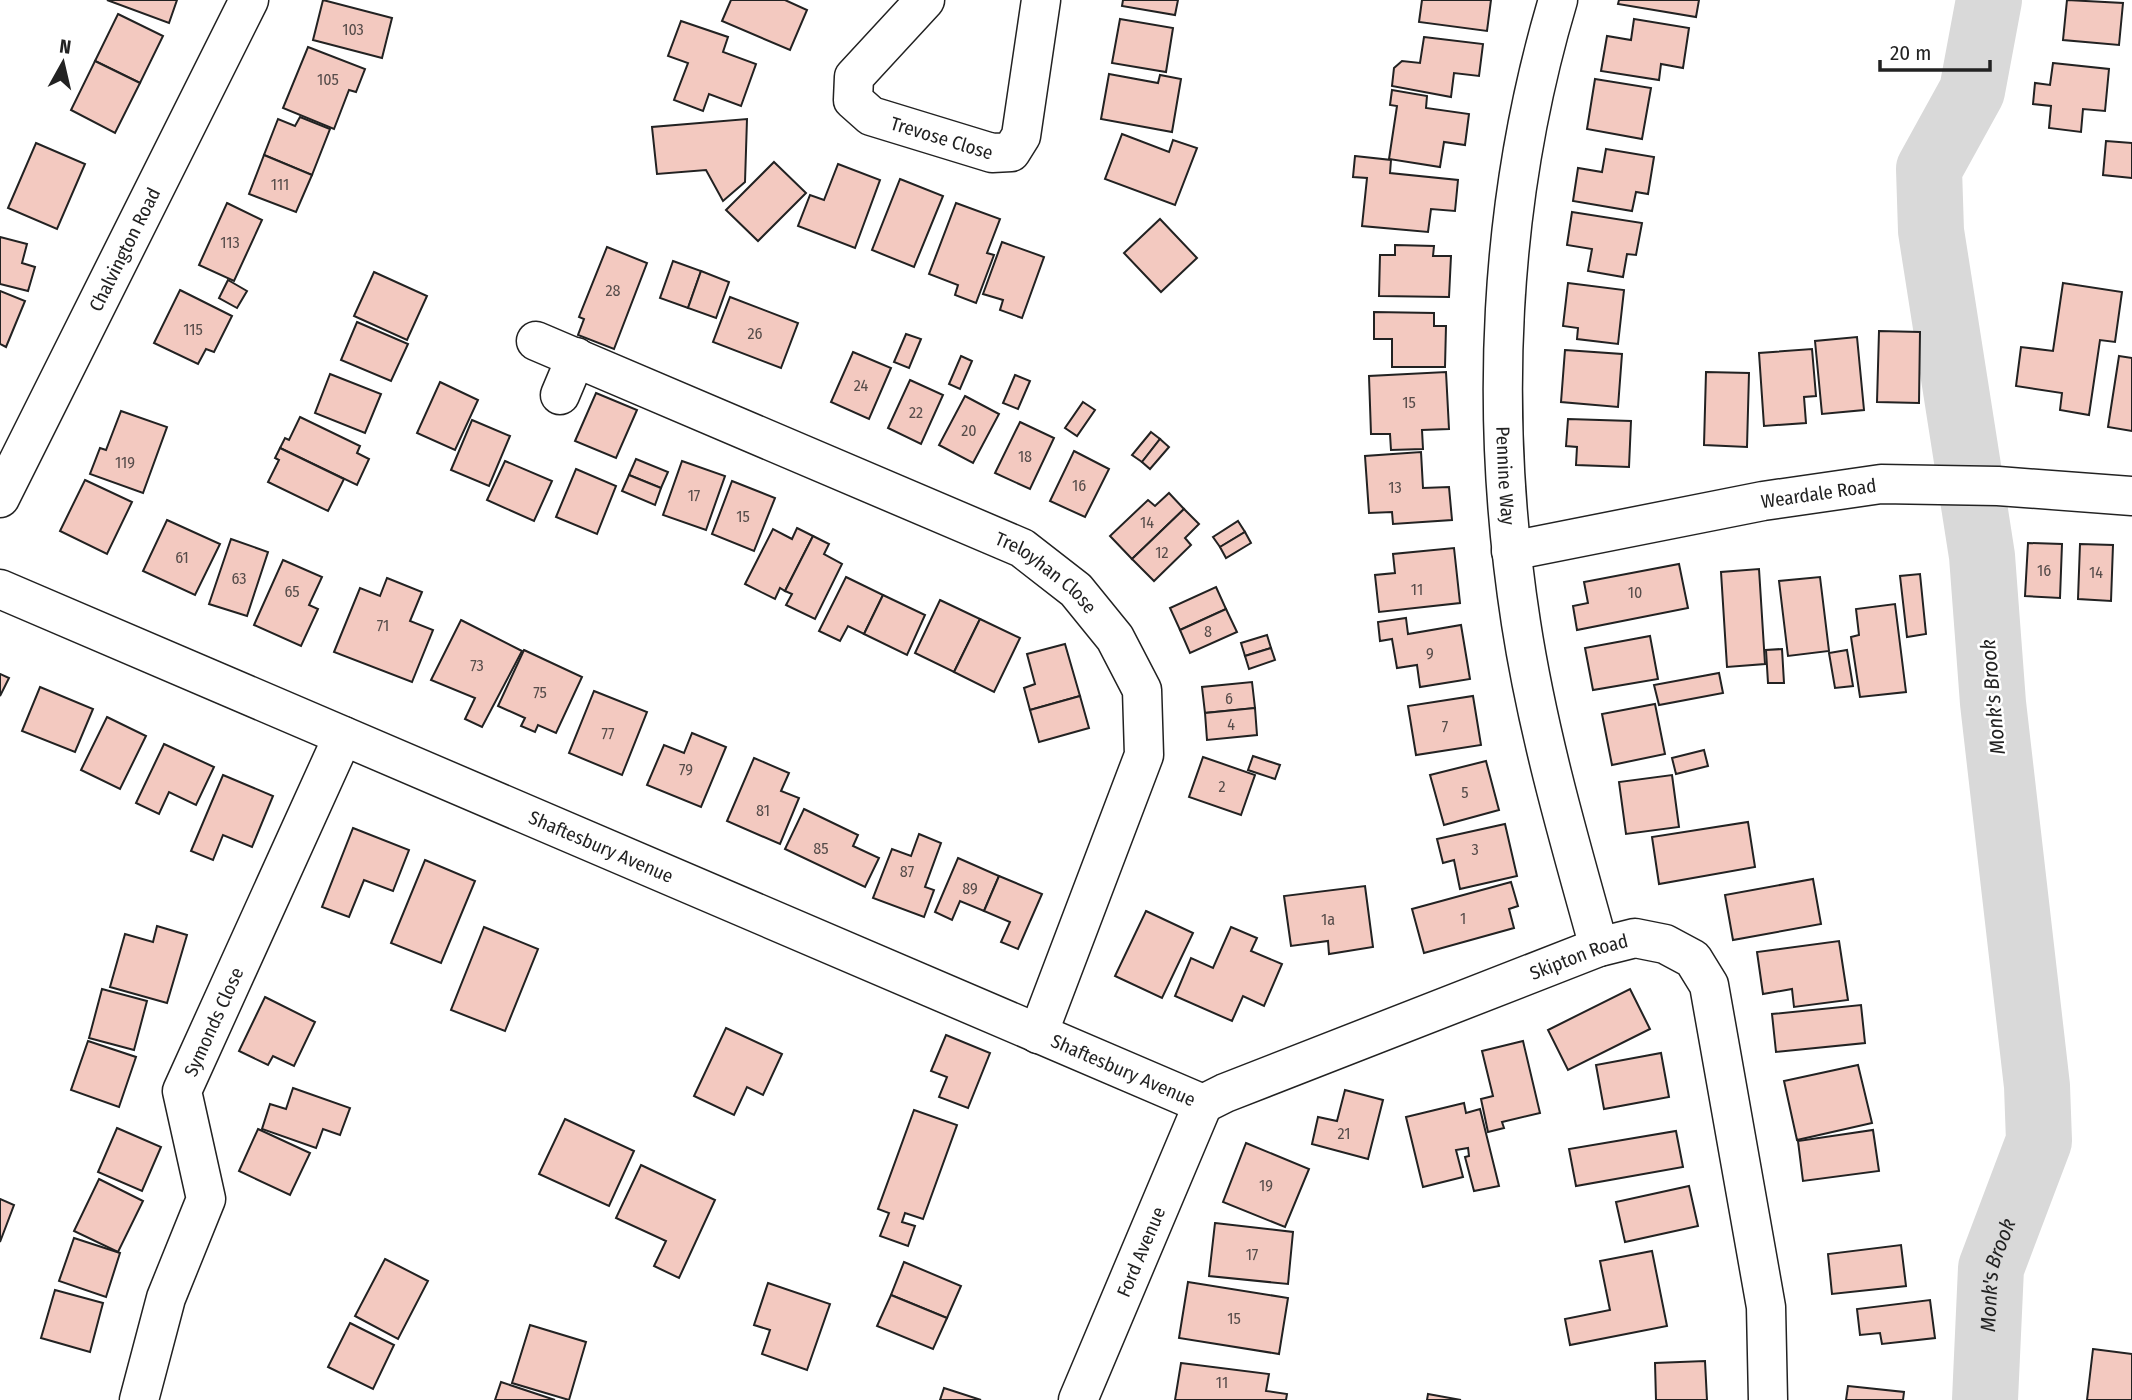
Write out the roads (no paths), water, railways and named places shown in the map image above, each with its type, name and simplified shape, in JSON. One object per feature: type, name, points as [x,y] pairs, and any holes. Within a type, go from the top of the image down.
[{"type":"street","name":"Chalvington Road","points":[[0,498],[249,0]]},
{"type":"street","name":"Trevose Close","points":[[925,0],[854,77],[853,100],[871,116],[992,152],[1011,152],[1021,136],[1041,0]]},
{"type":"street","name":"Pennine Way","points":[[1558,0],[1522,158],[1505,285],[1503,446],[1511,551],[1521,625],[1555,792],[1599,947]]},
{"type":"street","name":"Treloyhan Close","points":[[536,341],[1022,548],[1076,590],[1115,638],[1142,690],[1144,755],[1038,1034]]},
{"type":"street","points":[[560,395],[576,357]]},
{"type":"street","name":"Weardale Road","points":[[1511,551],[1763,501],[1881,484],[1998,486],[2132,496]]},
{"type":"street","name":"Shaftesbury Avenue","points":[[0,589],[1203,1104]]},
{"type":"street","name":"Symonds Close","points":[[139,1400],[166,1298],[206,1199],[182,1091],[343,736]]},
{"type":"street","name":"Skipton Road","points":[[1203,1104],[1225,1093],[1599,947],[1635,938],[1665,944],[1693,959],[1709,985],[1766,1307],[1769,1400]]},
{"type":"street","name":"Ford Avenue","points":[[1078,1400],[1203,1104]]},
{"type":"waterway","name":"Monk's Brook","points":[[1985,1400],[1991,1268],[2039,1141],[2037,1086],[1993,703],[1982,556],[1931,231],[1929,169],[1972,91],[1989,0]]}]
